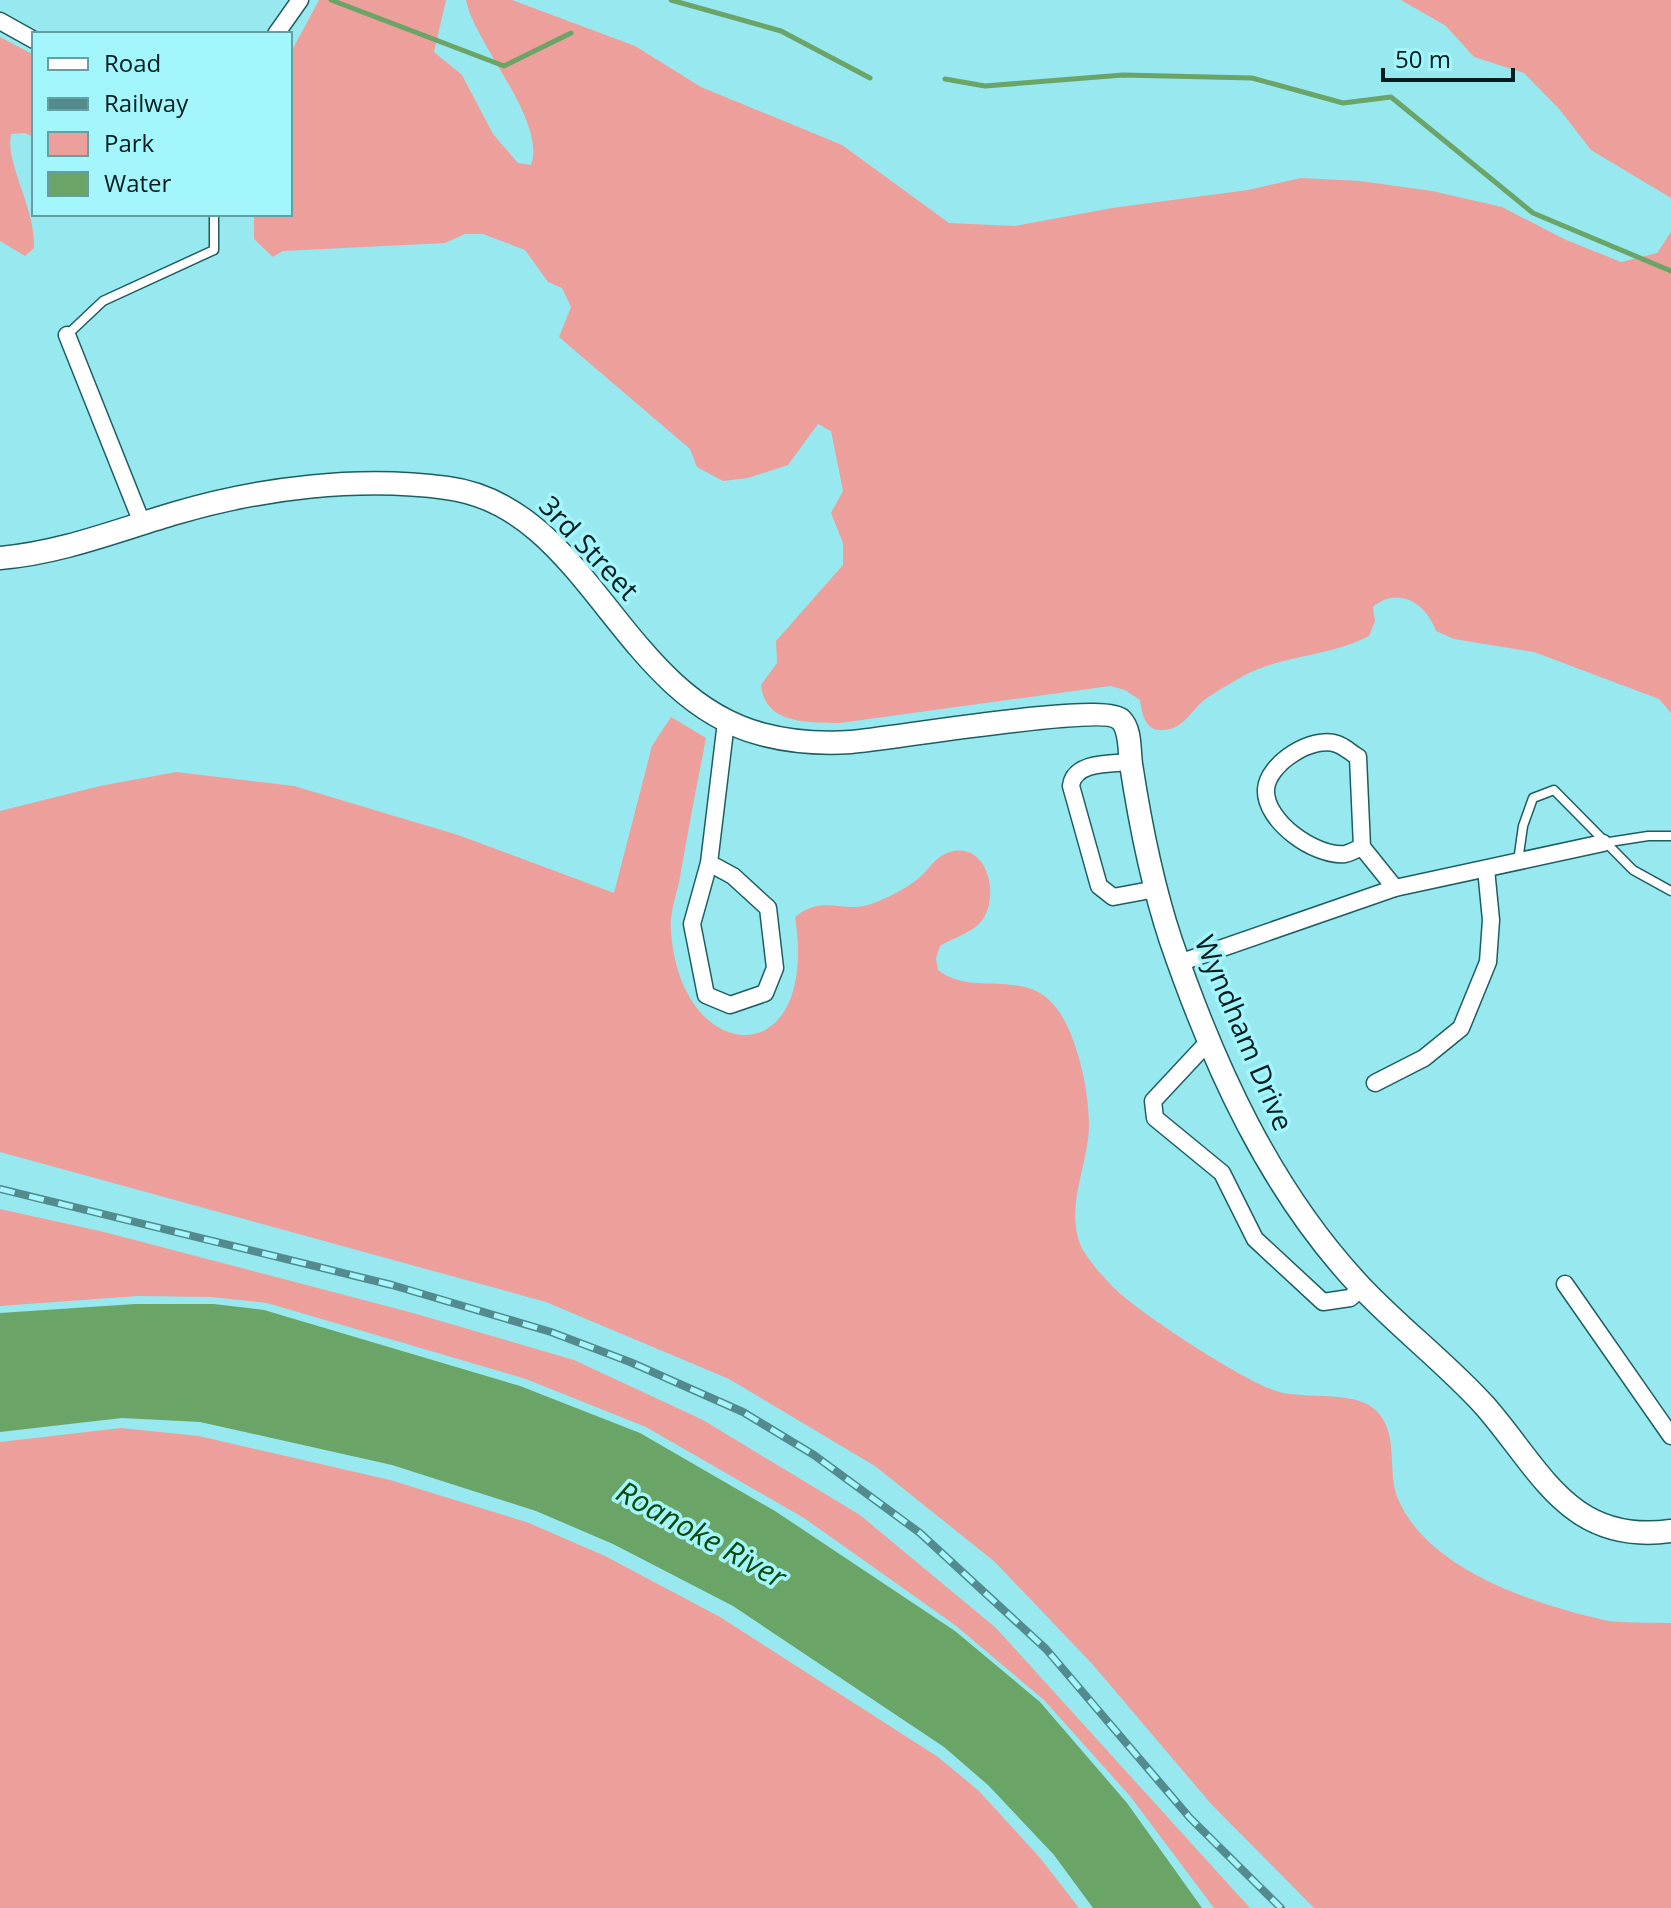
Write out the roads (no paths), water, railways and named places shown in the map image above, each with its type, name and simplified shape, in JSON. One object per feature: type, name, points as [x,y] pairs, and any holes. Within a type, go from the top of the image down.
[{"type":"street","points":[[277,32],[300,0]]},
{"type":"street","points":[[0,21],[31,38]]},
{"type":"street","points":[[67,335],[142,523]]},
{"type":"street","name":"3rd Street","points":[[0,558],[54,550],[234,499],[303,489],[413,484],[476,494],[502,504],[535,527],[665,677],[694,702],[726,722],[780,739],[838,742],[1104,712]]},
{"type":"street","name":"Wyndham Drive","points":[[1104,712],[1114,715],[1127,728],[1156,889],[1208,1042],[1270,1167],[1312,1228],[1362,1288],[1455,1374],[1561,1501],[1606,1526],[1647,1533],[1671,1531]]},
{"type":"street","points":[[709,863],[733,876],[768,908],[775,968],[765,993],[730,1005],[706,995],[692,924],[709,863],[726,722]]},
{"type":"street","points":[[1362,847],[1346,854],[1332,853],[1309,846],[1288,829],[1270,807],[1266,790],[1271,772],[1301,750],[1319,742],[1337,744],[1358,757],[1362,847],[1395,888]]},
{"type":"street","points":[[1131,762],[1082,768],[1075,773],[1071,786],[1099,886],[1113,897],[1156,889]]},
{"type":"street","points":[[1179,963],[1395,888],[1603,843]]},
{"type":"street","points":[[1375,1083],[1424,1058],[1461,1028],[1488,962],[1491,920],[1486,869]]},
{"type":"street","points":[[1208,1042],[1153,1101],[1155,1118],[1222,1173],[1255,1239],[1323,1302],[1350,1298],[1362,1288]]},
{"type":"street","points":[[1565,1284],[1671,1436]]},
{"type":"lane","points":[[67,335],[103,301],[214,250],[214,216]]},
{"type":"lane","points":[[1518,862],[1523,826],[1533,798],[1554,790],[1633,870],[1671,891]]},
{"type":"lane","points":[[1603,843],[1671,836]]},
{"type":"water","name":"Roanoke River","points":[[135,1304],[214,1304],[264,1310],[520,1386],[640,1433],[775,1511],[955,1631],[1040,1702],[1127,1803],[1202,1908],[1093,1908],[1054,1855],[988,1785],[944,1747],[733,1606],[613,1544],[536,1511],[392,1465],[200,1422],[122,1418],[0,1432],[0,1313]]},
{"type":"waterway","points":[[331,0],[504,66],[571,33]]},
{"type":"waterway","points":[[671,0],[781,31],[870,78]]},
{"type":"waterway","points":[[945,79],[985,86],[1123,75],[1252,78],[1343,103],[1391,97],[1533,213],[1671,271]]},
{"type":"railway","points":[[0,1189],[392,1285],[551,1332],[630,1362],[743,1412],[814,1455],[920,1533],[1046,1649],[1190,1818],[1281,1908]]}]
